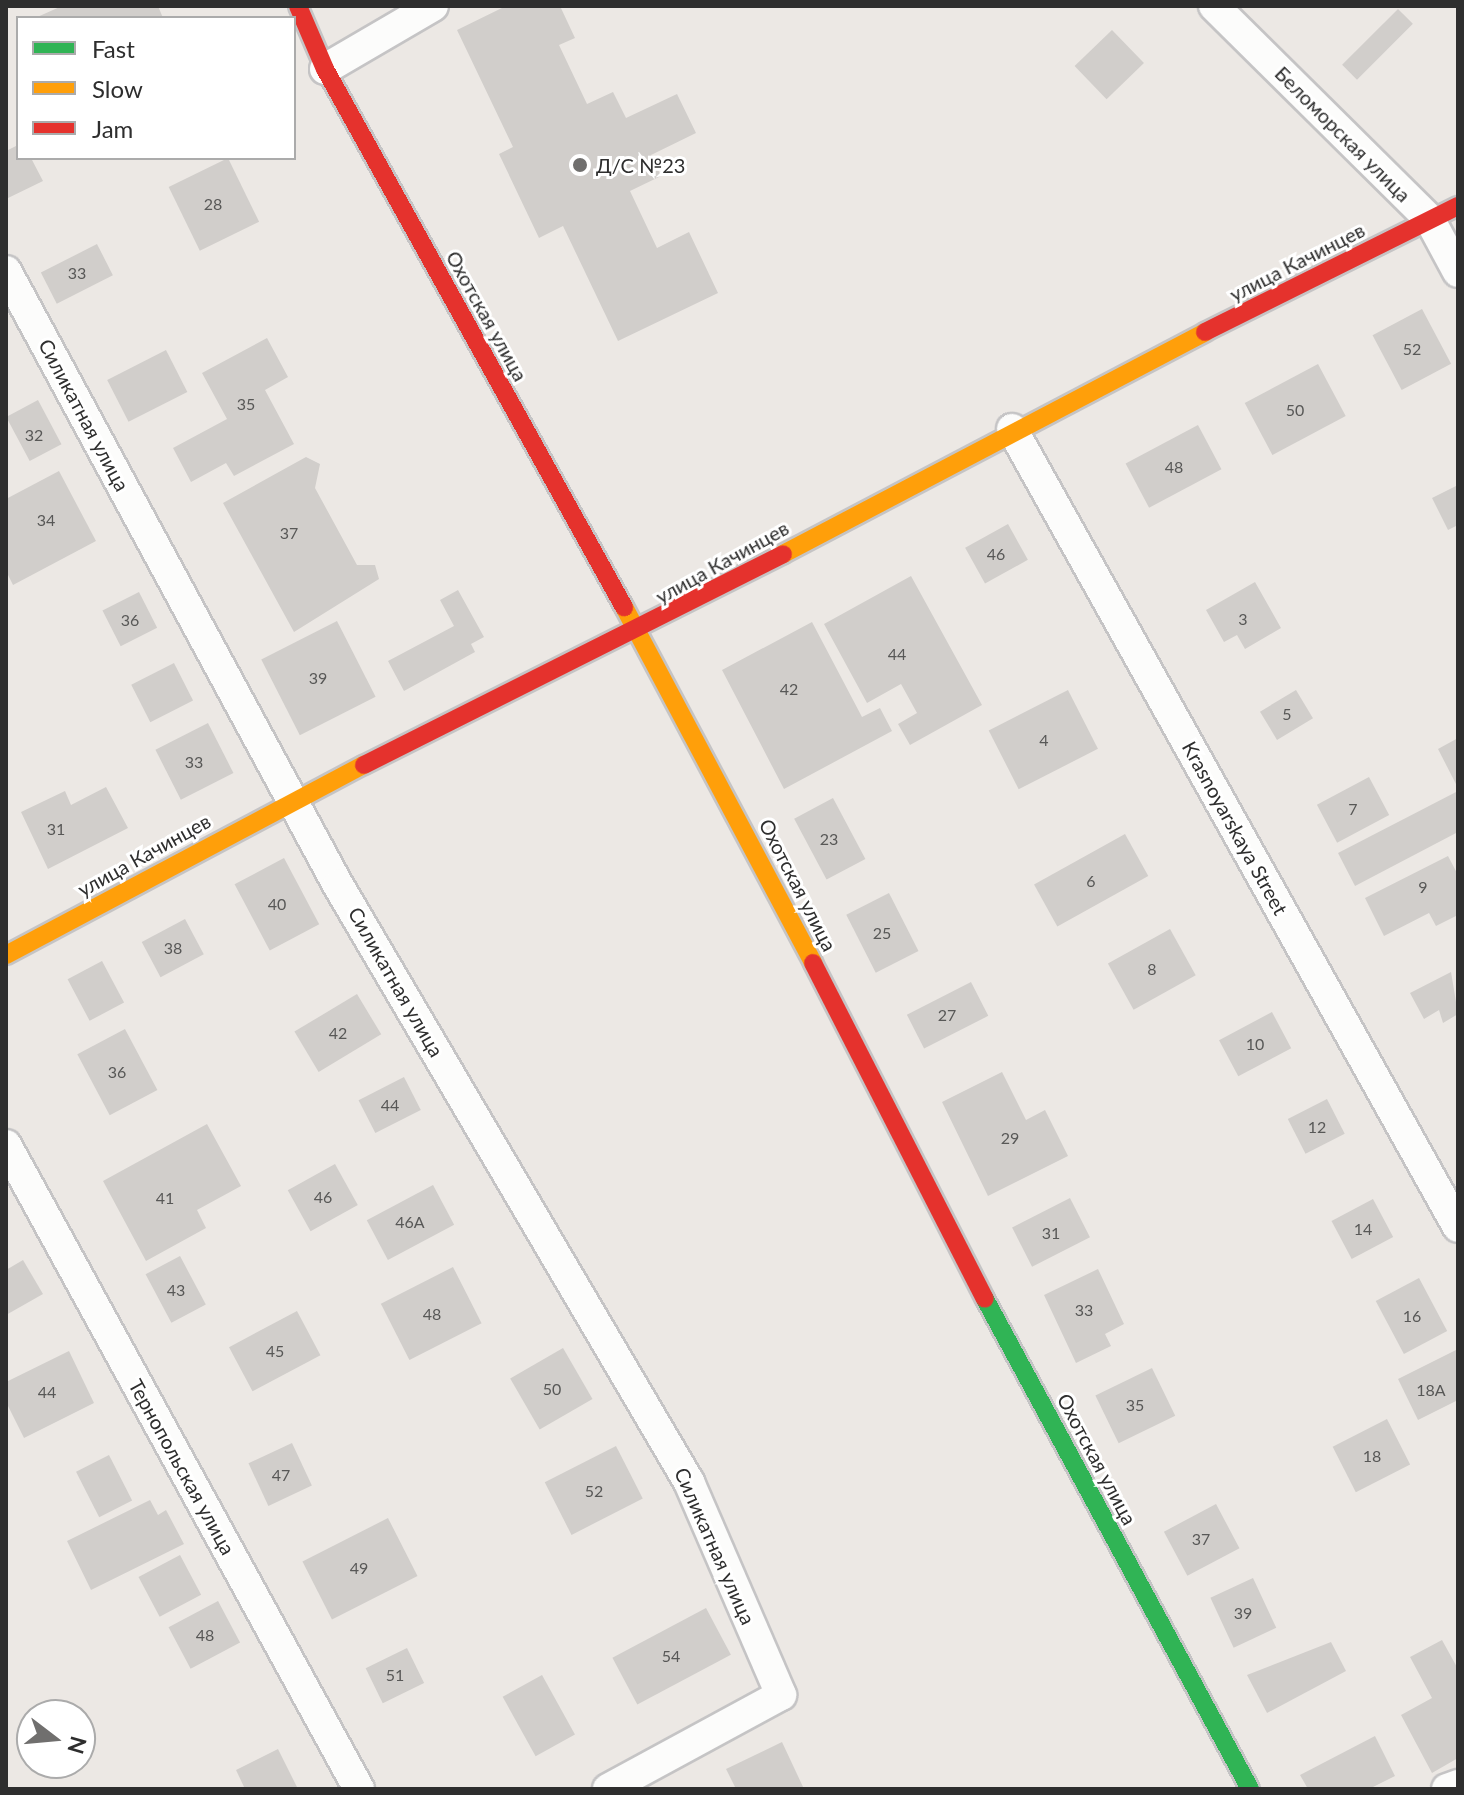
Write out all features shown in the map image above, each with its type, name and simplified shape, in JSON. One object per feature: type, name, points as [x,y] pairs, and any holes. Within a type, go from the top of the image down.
[{"type":"street","name":"Охотская улица","points":[[298,6],[325,69],[638,633],[1250,1789]]},
{"type":"street","points":[[325,69],[433,6]]},
{"type":"street","name":"Беломорская улица","points":[[1214,6],[1430,220],[1458,272]]},
{"type":"street","name":"улица Качинцев","points":[[6,955],[292,800],[638,633],[1012,429],[1458,206]]},
{"type":"street","name":"Силикатная улица","points":[[6,271],[292,800],[689,1482],[781,1695],[608,1789]]},
{"type":"street","name":"Krasnoyarskaya Street","points":[[1012,429],[1458,1227]]},
{"type":"street","name":"Тернопольская улица","points":[[6,1145],[359,1789]]},
{"type":"street","points":[[1447,1789],[1458,1785]]},
{"type":"building","points":[[62,6],[158,6],[162,16],[40,16]]},
{"type":"building","name":"Д/С №23","points":[[506,6],[560,6],[575,38],[559,45],[587,104],[613,92],[626,118],[677,94],[696,133],[651,155],[661,176],[630,191],[657,248],[689,232],[718,293],[618,341],[563,226],[539,238],[499,154],[513,147],[457,30]]},
{"type":"building","points":[[1398,9],[1413,24],[1357,80],[1342,65]]},
{"type":"building","points":[[1112,30],[1144,63],[1107,99],[1075,66]]},
{"type":"building","points":[[16,146],[16,160],[32,160],[43,181],[6,199],[6,151]]},
{"type":"building","points":[[229,160],[259,222],[200,251],[169,187]]},
{"type":"building","points":[[97,244],[113,275],[57,304],[41,273]]},
{"type":"building","points":[[1422,309],[1451,364],[1402,390],[1373,335]]},
{"type":"building","points":[[267,338],[288,377],[265,390],[294,444],[234,476],[226,463],[191,482],[173,448],[227,419],[202,373]]},
{"type":"building","points":[[166,350],[187,392],[129,422],[107,380]]},
{"type":"building","points":[[1318,364],[1346,416],[1272,455],[1245,403]]},
{"type":"building","points":[[38,400],[61,444],[30,461],[6,417]]},
{"type":"building","points":[[1198,425],[1221,469],[1149,508],[1126,463]]},
{"type":"building","points":[[306,457],[320,464],[315,488],[357,565],[375,565],[379,579],[294,632],[223,503]]},
{"type":"building","points":[[59,471],[96,541],[13,585],[6,571],[6,499]]},
{"type":"building","points":[[1458,485],[1458,525],[1448,530],[1432,498]]},
{"type":"building","points":[[1008,524],[1028,560],[985,584],[965,548]]},
{"type":"building","points":[[911,576],[982,705],[910,745],[898,724],[917,713],[901,684],[867,703],[824,624]]},
{"type":"building","points":[[1255,582],[1281,628],[1245,649],[1237,635],[1224,642],[1206,610]]},
{"type":"building","points":[[458,590],[484,637],[471,644],[475,652],[404,691],[388,661],[454,626],[440,600]]},
{"type":"building","points":[[139,592],[157,628],[121,646],[102,611]]},
{"type":"building","points":[[337,621],[376,697],[300,735],[261,660]]},
{"type":"building","points":[[812,622],[862,717],[880,708],[892,731],[784,789],[722,670]]},
{"type":"building","points":[[174,663],[193,700],[150,722],[131,685]]},
{"type":"building","points":[[1068,690],[1098,749],[1019,789],[989,730]]},
{"type":"building","points":[[1296,690],[1313,718],[1277,740],[1260,712]]},
{"type":"building","points":[[208,723],[233,773],[181,800],[155,750]]},
{"type":"building","points":[[1458,738],[1458,788],[1438,749]]},
{"type":"building","points":[[1369,777],[1389,815],[1337,843],[1317,805]]},
{"type":"building","points":[[106,787],[128,828],[48,869],[21,812],[65,791],[71,805]]},
{"type":"building","points":[[1458,791],[1458,832],[1355,886],[1338,853]]},
{"type":"building","points":[[833,798],[865,859],[827,880],[794,819]]},
{"type":"building","points":[[1125,834],[1148,876],[1057,926],[1034,884]]},
{"type":"building","points":[[1448,856],[1458,875],[1458,915],[1436,926],[1429,913],[1384,936],[1365,898]]},
{"type":"building","points":[[284,858],[319,924],[270,951],[235,884]]},
{"type":"building","points":[[889,893],[919,951],[876,973],[846,915]]},
{"type":"building","points":[[185,919],[204,954],[161,977],[142,942]]},
{"type":"building","points":[[1170,929],[1196,975],[1134,1010],[1108,963]]},
{"type":"building","points":[[102,961],[124,1002],[90,1021],[68,979]]},
{"type":"building","points":[[1451,972],[1458,1014],[1443,1023],[1439,1010],[1424,1019],[1410,993]]},
{"type":"building","points":[[971,982],[988,1016],[924,1049],[907,1015]]},
{"type":"building","points":[[357,994],[381,1034],[319,1072],[294,1032]]},
{"type":"building","points":[[1272,1012],[1291,1048],[1238,1076],[1219,1040]]},
{"type":"building","points":[[125,1029],[157,1090],[110,1115],[77,1054]]},
{"type":"building","points":[[1002,1072],[1026,1120],[1045,1110],[1068,1156],[988,1196],[942,1102]]},
{"type":"building","points":[[404,1077],[421,1110],[375,1133],[359,1100]]},
{"type":"building","points":[[1327,1099],[1345,1134],[1306,1154],[1288,1119]]},
{"type":"building","points":[[207,1124],[241,1186],[197,1210],[206,1228],[146,1261],[103,1181]]},
{"type":"building","points":[[335,1164],[358,1205],[311,1231],[288,1190]]},
{"type":"building","points":[[433,1185],[454,1225],[388,1260],[367,1220]]},
{"type":"building","points":[[1070,1198],[1090,1237],[1032,1267],[1012,1228]]},
{"type":"building","points":[[1373,1199],[1393,1237],[1352,1259],[1332,1221]]},
{"type":"building","points":[[180,1256],[206,1305],[171,1323],[146,1274]]},
{"type":"building","points":[[23,1260],[43,1294],[6,1315],[6,1270]]},
{"type":"building","points":[[453,1267],[482,1323],[409,1360],[381,1304]]},
{"type":"building","points":[[1098,1269],[1124,1324],[1105,1334],[1111,1346],[1076,1363],[1044,1295]]},
{"type":"building","points":[[1419,1278],[1447,1331],[1404,1354],[1376,1301]]},
{"type":"building","points":[[297,1311],[320,1355],[252,1391],[229,1347]]},
{"type":"building","points":[[563,1348],[592,1399],[540,1430],[510,1378]]},
{"type":"building","points":[[1458,1349],[1458,1400],[1418,1420],[1398,1379]]},
{"type":"building","points":[[69,1351],[94,1403],[24,1438],[6,1402],[6,1382]]},
{"type":"building","points":[[1152,1368],[1175,1416],[1119,1443],[1095,1396]]},
{"type":"building","points":[[1387,1419],[1410,1464],[1356,1492],[1333,1447]]},
{"type":"building","points":[[292,1443],[312,1486],[268,1506],[248,1463]]},
{"type":"building","points":[[616,1446],[643,1499],[572,1535],[545,1482]]},
{"type":"building","points":[[109,1455],[132,1500],[99,1517],[76,1472]]},
{"type":"building","points":[[150,1500],[158,1515],[166,1510],[184,1544],[91,1590],[67,1541]]},
{"type":"building","points":[[1216,1504],[1239,1548],[1187,1576],[1164,1532]]},
{"type":"building","points":[[388,1518],[418,1576],[332,1619],[302,1562]]},
{"type":"building","points":[[180,1555],[201,1595],[160,1617],[139,1577]]},
{"type":"building","points":[[1253,1578],[1276,1628],[1234,1648],[1210,1598]]},
{"type":"building","points":[[218,1601],[240,1642],[191,1669],[169,1627]]},
{"type":"building","points":[[706,1608],[731,1655],[637,1705],[612,1658]]},
{"type":"building","points":[[1442,1640],[1458,1669],[1458,1758],[1432,1773],[1401,1715],[1432,1698],[1410,1657]]},
{"type":"building","points":[[1331,1642],[1346,1671],[1267,1713],[1247,1675]]},
{"type":"building","points":[[407,1648],[424,1683],[383,1703],[366,1668]]},
{"type":"building","points":[[542,1675],[575,1734],[536,1756],[503,1697]]},
{"type":"building","points":[[1375,1736],[1395,1776],[1369,1789],[1308,1789],[1300,1775]]},
{"type":"building","points":[[782,1742],[804,1789],[736,1789],[726,1769]]},
{"type":"building","points":[[278,1749],[298,1789],[245,1789],[236,1770]]},
{"type":"traffic: fast","points":[[985,1299],[1250,1789]]},
{"type":"traffic: slow","points":[[783,554],[1205,332]]},
{"type":"traffic: slow","points":[[624,607],[813,963]]},
{"type":"traffic: slow","points":[[6,955],[364,765]]},
{"type":"traffic: jam","points":[[298,6],[325,69],[624,607]]},
{"type":"traffic: jam","points":[[1205,332],[1458,206]]},
{"type":"traffic: jam","points":[[364,765],[783,554]]},
{"type":"traffic: jam","points":[[813,963],[985,1299]]},
{"type":"place","name":"Д/С №23","points":[[580,165]]}]
